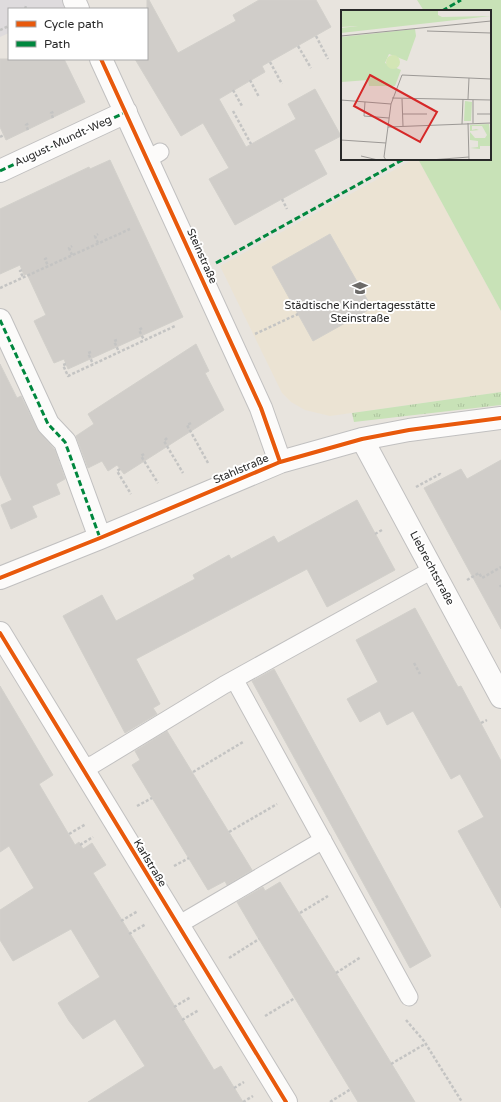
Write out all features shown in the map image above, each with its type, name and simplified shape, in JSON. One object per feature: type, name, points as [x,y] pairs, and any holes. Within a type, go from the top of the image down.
[{"type":"street","name":"Steinstraße","points":[[101,60],[126,112],[154,155],[261,408],[280,462]]},
{"type":"street","name":"August-Mundt-Weg","points":[[0,171],[126,112]]},
{"type":"street","points":[[0,320],[48,424],[65,442],[100,538]]},
{"type":"street","name":"Stahlstraße","points":[[0,578],[100,538],[280,462],[362,439],[409,430],[501,418]]},
{"type":"street","name":"Liebrechtstraße","points":[[362,439],[501,697]]},
{"type":"street","name":"Karlstraße","points":[[0,632],[286,1102]]},
{"type":"lane","points":[[82,768],[94,764],[231,681],[432,570]]},
{"type":"lane","points":[[238,686],[409,997]]},
{"type":"lane","points":[[178,925],[323,840]]},
{"type":"path","points":[[316,36],[328,59]]},
{"type":"path","points":[[298,46],[311,68]]},
{"type":"path","points":[[270,62],[282,84]]},
{"type":"path","points":[[250,80],[259,97]]},
{"type":"path","points":[[233,90],[242,106]]},
{"type":"path","points":[[233,112],[251,144]]},
{"type":"path","points":[[0,137],[4,136]]},
{"type":"path","points":[[282,199],[287,209]]},
{"type":"path","points":[[0,288],[130,229]]},
{"type":"path","points":[[98,234],[95,236],[98,243]]},
{"type":"path","points":[[72,246],[69,248],[72,255]]},
{"type":"path","points":[[47,258],[45,259],[48,266]]},
{"type":"path","points":[[22,270],[20,271],[23,277]]},
{"type":"path","points":[[250,336],[298,314]]},
{"type":"path","points":[[66,364],[63,365],[68,376],[175,326]]},
{"type":"path","points":[[142,328],[139,330],[144,340]]},
{"type":"path","points":[[117,340],[114,341],[119,352]]},
{"type":"path","points":[[91,352],[88,353],[93,364]]},
{"type":"path","points":[[191,423],[187,425],[208,463]]},
{"type":"path","points":[[167,438],[164,441],[183,473]]},
{"type":"path","points":[[144,454],[141,456],[158,483]]},
{"type":"path","points":[[120,469],[117,472],[131,494]]},
{"type":"path","points":[[414,488],[440,474],[441,475]]},
{"type":"path","points":[[464,581],[479,573],[482,578],[501,567]]},
{"type":"path","points":[[414,663],[420,674]]},
{"type":"path","points":[[193,772],[246,741]]},
{"type":"path","points":[[133,809],[152,798]]},
{"type":"path","points":[[230,832],[278,802]]},
{"type":"path","points":[[69,834],[92,820]]},
{"type":"path","points":[[80,845],[100,833]]},
{"type":"path","points":[[169,869],[189,858]]},
{"type":"path","points":[[300,913],[330,895]]},
{"type":"path","points":[[121,921],[141,909]]},
{"type":"path","points":[[130,934],[149,922]]},
{"type":"path","points":[[225,960],[260,939]]},
{"type":"path","points":[[336,973],[362,957]]},
{"type":"path","points":[[174,1007],[194,995]]},
{"type":"path","points":[[261,1019],[296,998]]},
{"type":"path","points":[[182,1020],[202,1008]]},
{"type":"path","points":[[402,1015],[425,1044],[461,1102]]},
{"type":"path","points":[[392,1064],[425,1044]]},
{"type":"path","points":[[330,1102],[351,1089]]},
{"type":"shaded area","points":[[0,0],[68,0],[70,5],[63,8],[8,8],[8,33],[0,37]]},
{"type":"shaded area","name":"Städtische Kindertagesstätte Steinstraße","points":[[412,160],[419,160],[501,311],[501,392],[330,416],[305,410],[291,402],[282,393],[220,266]]},
{"type":"green space","points":[[417,0],[501,0],[501,311],[419,160],[491,160],[491,10],[423,10]]},
{"type":"green space","points":[[501,392],[501,405],[354,422],[352,413]]},
{"type":"building","points":[[147,0],[149,0],[178,53],[236,21],[233,15],[259,0],[316,0],[331,27],[262,66],[265,72],[219,99],[246,147],[296,119],[288,104],[315,89],[341,136],[314,150],[327,174],[235,225],[209,179],[229,168],[203,123],[181,136],[136,60],[148,60]]},
{"type":"building","points":[[0,59],[64,60],[85,102],[6,140],[0,127]]},
{"type":"building","points":[[110,160],[183,317],[68,369],[64,359],[54,363],[34,321],[46,315],[27,274],[24,275],[20,265],[0,274],[0,209],[89,167],[90,169]]},
{"type":"building","points":[[330,234],[372,308],[313,341],[272,267]]},
{"type":"building","points":[[196,344],[209,371],[205,373],[224,410],[124,474],[117,465],[108,471],[102,461],[88,468],[76,436],[94,424],[88,414]]},
{"type":"building","points":[[0,364],[17,398],[21,396],[37,429],[55,450],[65,479],[56,484],[60,494],[32,506],[37,517],[11,529],[1,505],[12,500],[0,474]]},
{"type":"building","points":[[501,460],[501,629],[424,488],[461,469],[467,479]]},
{"type":"building","points":[[357,500],[395,570],[327,607],[307,569],[136,659],[160,704],[153,708],[157,714],[125,733],[63,616],[102,595],[116,621],[195,579],[193,575],[229,555],[231,559],[274,536],[278,543]]},
{"type":"building","points":[[415,608],[458,687],[461,686],[501,761],[501,908],[458,831],[484,817],[460,774],[451,779],[413,711],[387,725],[380,711],[360,722],[347,699],[378,682],[356,640]]},
{"type":"building","points":[[274,669],[431,956],[410,968],[252,681]]},
{"type":"building","points":[[0,686],[53,775],[39,784],[75,845],[79,842],[83,849],[92,843],[106,865],[93,873],[214,1070],[221,1066],[243,1102],[88,1102],[145,1066],[115,1019],[83,1039],[69,1021],[58,1003],[100,977],[71,929],[13,961],[0,940],[0,910],[34,888],[9,846],[0,852]]},
{"type":"building","points":[[167,731],[252,870],[227,885],[225,881],[208,890],[132,765],[140,760],[135,751]]},
{"type":"building","points":[[280,882],[415,1102],[358,1102],[237,902],[263,887],[265,891]]},
{"type":"marked path","points":[[444,10],[461,0]]},
{"type":"marked path","points":[[0,171],[126,112]]},
{"type":"marked path","points":[[216,263],[402,160]]},
{"type":"marked path","points":[[0,320],[48,424],[65,442],[100,538]]},
{"type":"cycle path","points":[[101,60],[261,408],[280,462]]},
{"type":"cycle path","points":[[0,578],[100,538],[280,462],[362,439],[409,430],[501,418]]},
{"type":"cycle path","points":[[0,633],[286,1102]]},
{"type":"place","name":"Städtische Kindertagesstätte Steinstraße","points":[[360,288]]}]
